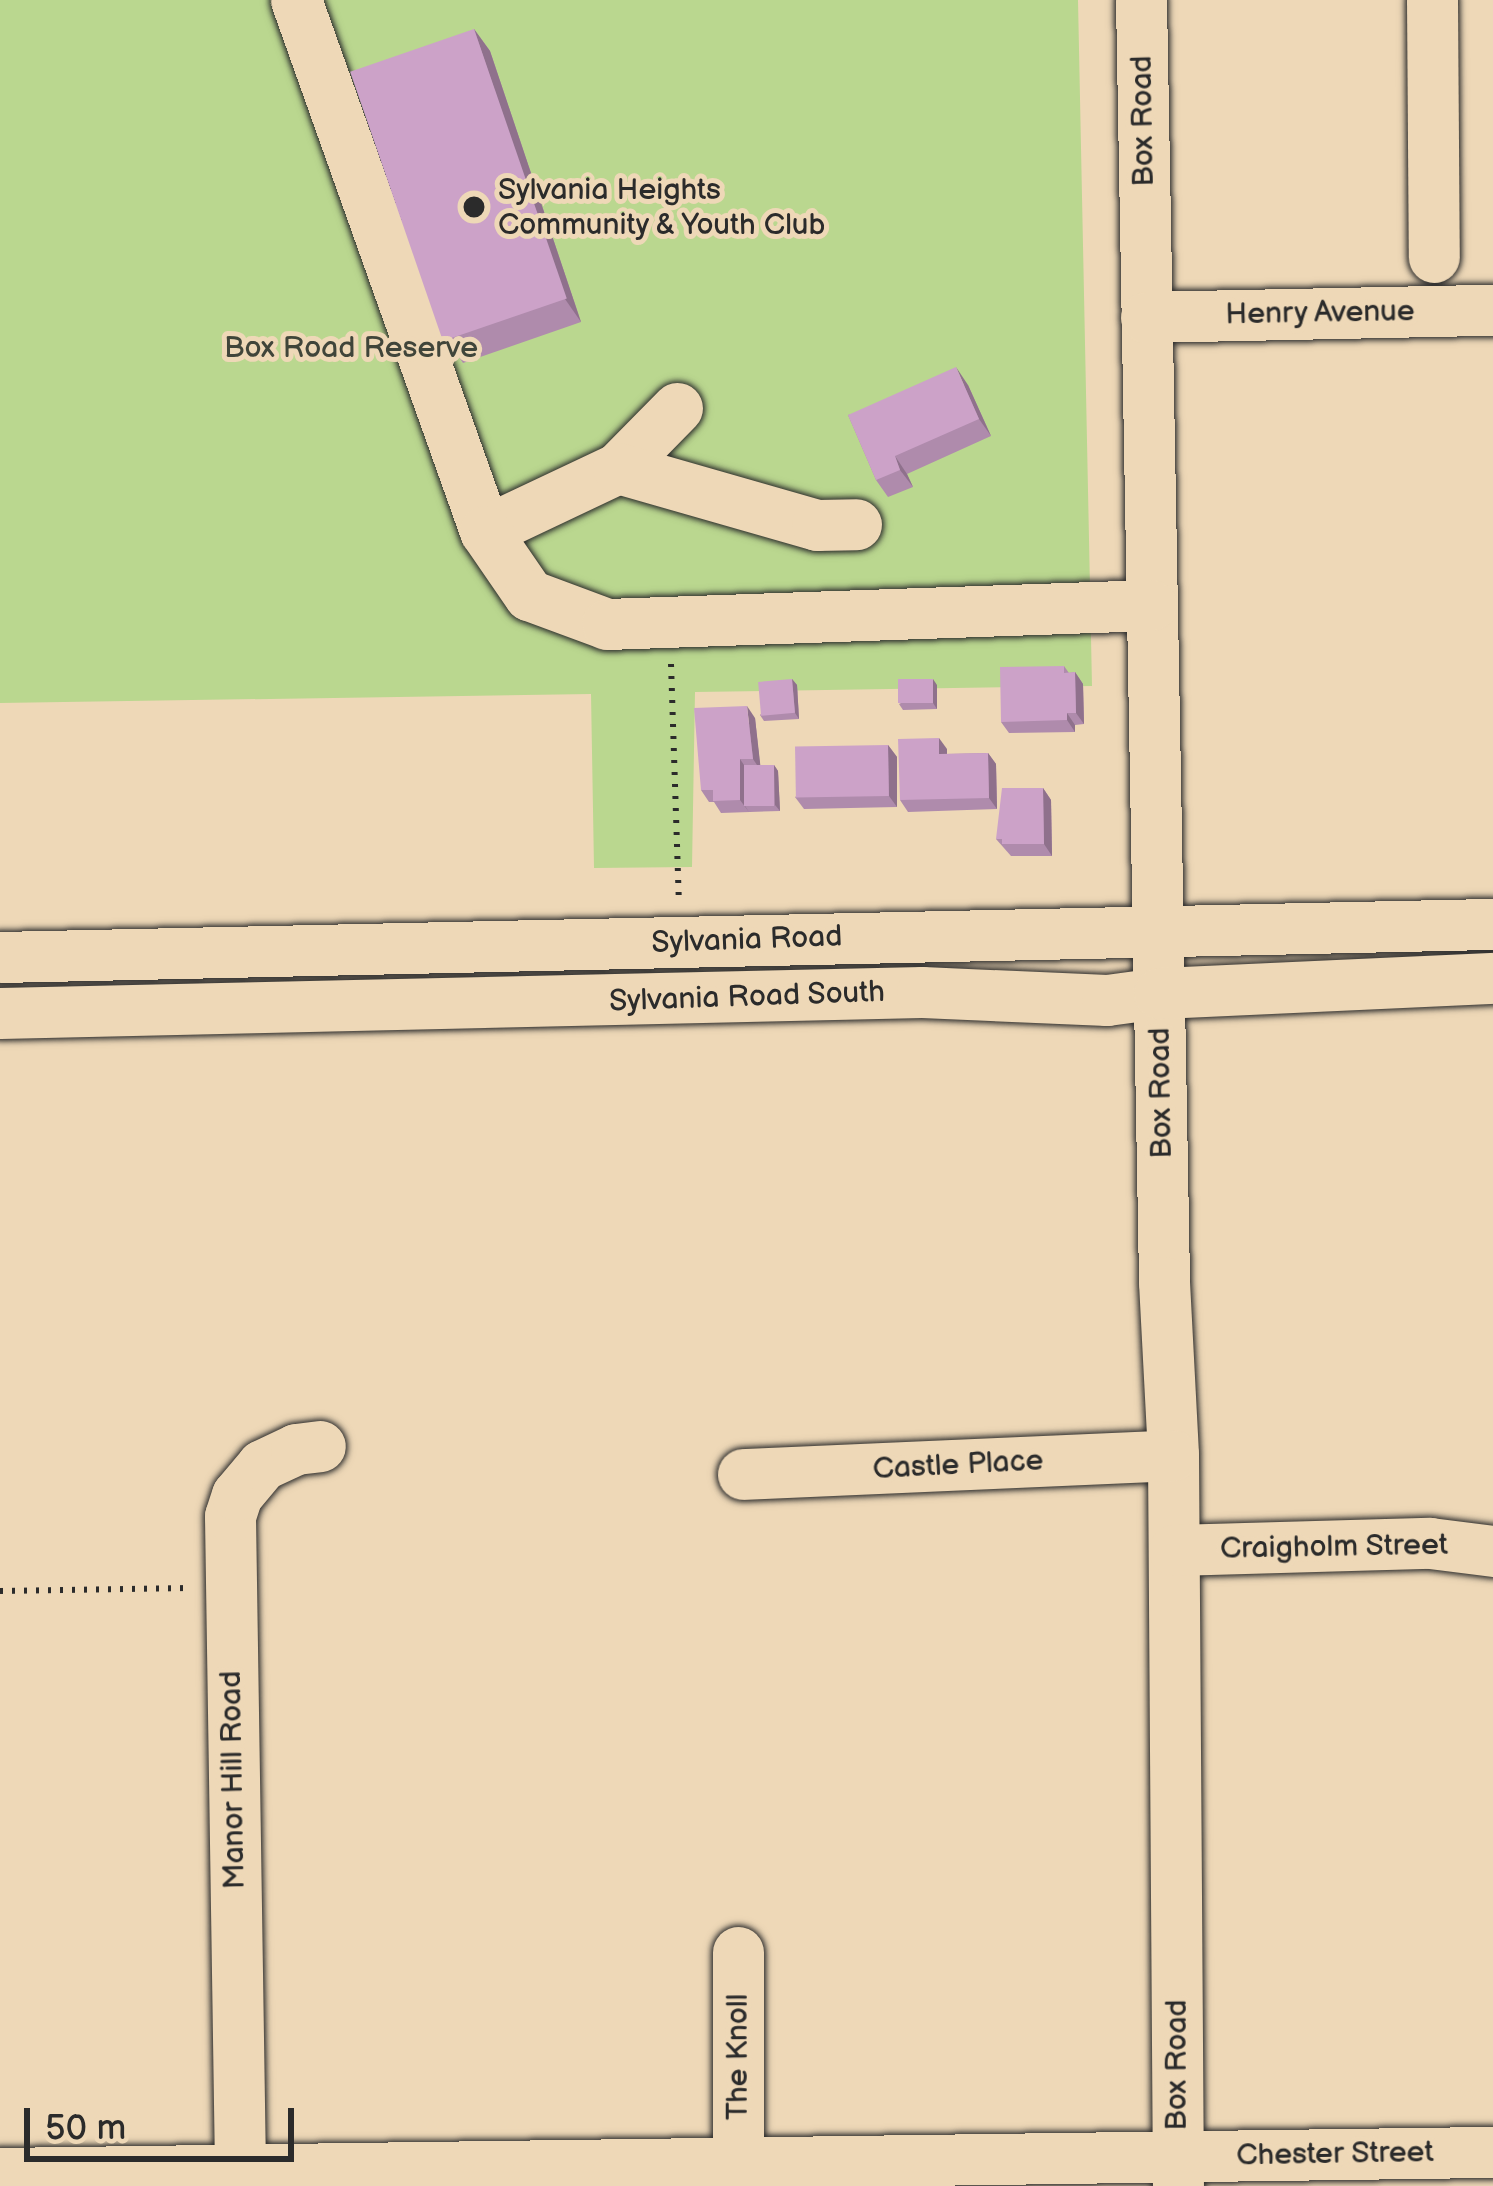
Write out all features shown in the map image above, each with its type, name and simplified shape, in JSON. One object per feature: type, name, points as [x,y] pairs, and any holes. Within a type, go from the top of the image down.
[{"type":"street","points":[[296,0],[485,531],[529,595],[607,625],[1151,604]]},
{"type":"street","name":"Box Road","points":[[1141,0],[1159,993],[1173,1455],[1178,2171]]},
{"type":"street","points":[[1432,0],[1434,257]]},
{"type":"street","name":"Henry Avenue","points":[[1146,317],[1493,310]]},
{"type":"street","points":[[485,531],[618,468],[677,408]]},
{"type":"street","points":[[618,468],[817,525],[856,524]]},
{"type":"street","name":"Sylvania Road","points":[[0,957],[1493,924]]},
{"type":"street","name":"Sylvania Road South","points":[[0,1013],[214,1012],[922,992],[1107,1000],[1159,993],[1493,978]]},
{"type":"street","name":"Manor Hill Road","points":[[240,2168],[230,1516],[237,1495],[262,1465],[296,1449],[320,1446]]},
{"type":"street","name":"Castle Place","points":[[743,1474],[1173,1455]]},
{"type":"street","name":"Craigholm Street","points":[[1174,1550],[1430,1543],[1493,1551]]},
{"type":"street","name":"The Knoll","points":[[738,1952],[738,2161]]},
{"type":"street","name":"Chester Street","points":[[0,2173],[738,2161],[1178,2171],[1493,2152]]},
{"type":"path","points":[[670,624],[680,943]]},
{"type":"path","points":[[0,1592],[229,1588]]},
{"type":"green space","name":"Box Road Reserve","points":[[0,0],[1078,0],[1092,686],[695,692],[692,867],[594,868],[591,694],[0,703]]},
{"type":"building","name":"Sylvania Heights Community & Youth Club","points":[[474,29],[567,298],[443,341],[350,72]]},
{"type":"building","points":[[956,367],[979,419],[895,456],[900,470],[876,480],[848,415]]},
{"type":"building","points":[[1064,666],[1064,673],[1075,672],[1076,713],[1067,713],[1067,720],[1001,722],[1000,667]]},
{"type":"building","points":[[792,679],[795,713],[761,716],[758,682]]},
{"type":"building","points":[[898,679],[933,679],[933,703],[898,703]]},
{"type":"building","points":[[747,706],[753,759],[740,759],[740,800],[713,801],[713,790],[701,790],[694,708]]},
{"type":"building","points":[[939,738],[939,754],[988,753],[989,798],[900,800],[898,739]]},
{"type":"building","points":[[888,745],[889,796],[796,798],[795,747]]},
{"type":"building","points":[[744,765],[774,765],[774,806],[744,806]]},
{"type":"building","points":[[1002,788],[1043,788],[1044,844],[1002,844],[1002,839],[996,839]]},
{"type":"place","name":"Sylvania Heights Community & Youth Club","points":[[474,207]]}]
